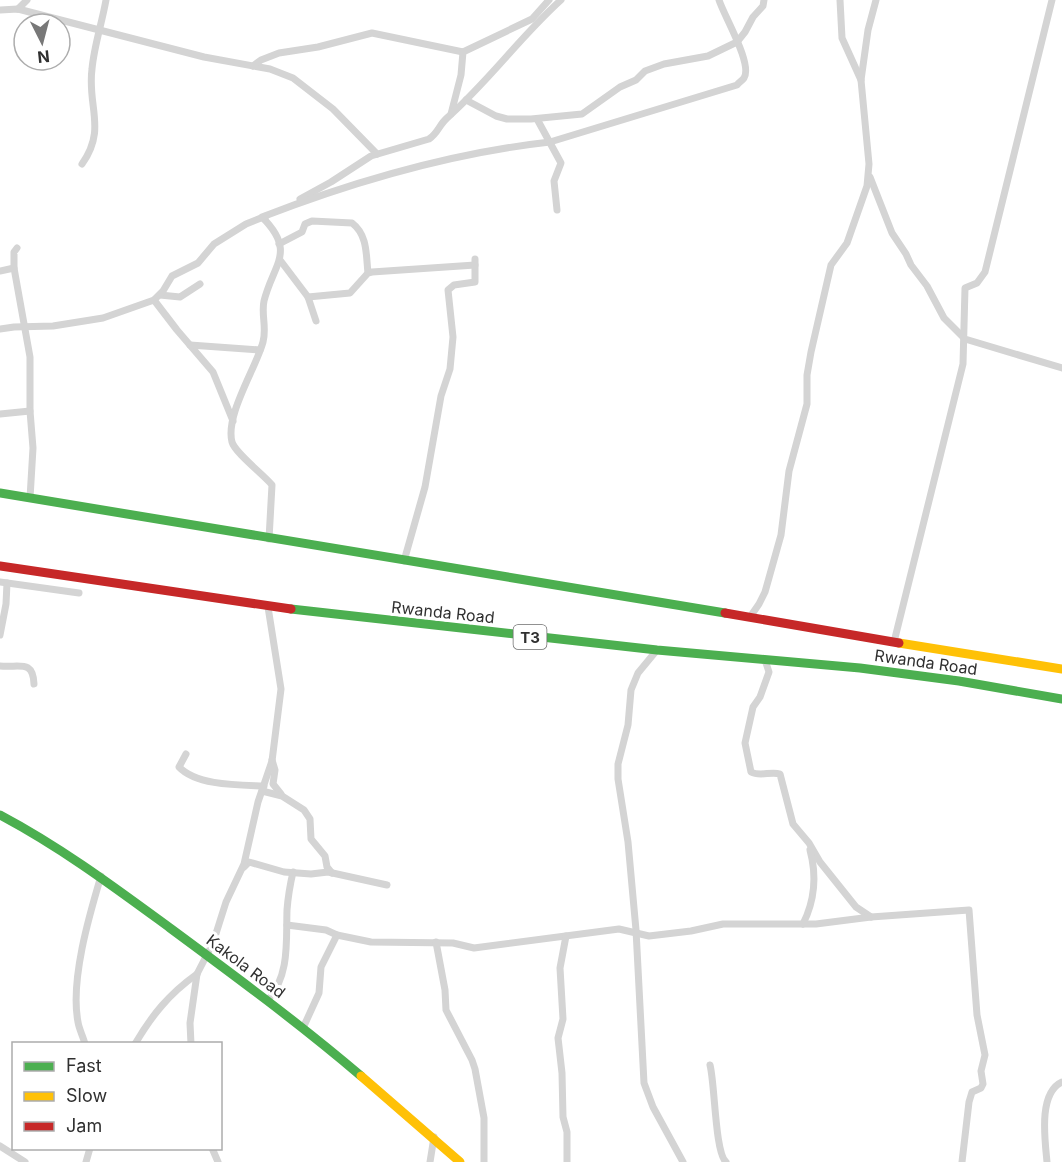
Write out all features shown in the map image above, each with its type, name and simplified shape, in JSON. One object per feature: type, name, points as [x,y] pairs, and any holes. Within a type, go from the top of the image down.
[{"type":"main road","points":[[0,493],[1062,669]]},
{"type":"main road","name":"Rwanda Road","points":[[0,566],[268,607],[657,650],[860,668],[959,681],[1062,699]]},
{"type":"main road","name":"Kakola Road","points":[[0,815],[36,834],[101,876],[268,1000],[434,1137],[460,1162]]},
{"type":"street","points":[[18,9],[27,0]]},
{"type":"street","points":[[82,164],[95,135],[91,77],[106,0]]},
{"type":"street","points":[[253,66],[279,52],[318,47],[372,33],[463,52],[532,19],[549,0]]},
{"type":"street","points":[[264,217],[331,182],[358,163],[377,154],[429,139],[561,0]]},
{"type":"street","points":[[157,298],[172,276],[198,263],[219,240],[246,224],[311,199],[409,168],[550,142],[737,84],[744,78],[746,70],[737,42],[718,0]]},
{"type":"street","points":[[466,100],[496,116],[507,118],[537,118],[585,112],[620,87],[636,80],[645,71],[664,64],[708,56],[737,42],[763,6],[764,0]]},
{"type":"street","points":[[840,0],[842,38],[861,81]]},
{"type":"street","points":[[750,617],[765,592],[781,535],[789,471],[807,404],[807,375],[811,352],[831,266],[846,243],[865,195],[869,174],[861,81],[868,30],[876,0]]},
{"type":"street","points":[[894,642],[963,364],[965,288],[976,284],[986,272],[1052,0]]},
{"type":"street","points":[[0,10],[18,9],[204,57],[270,69],[292,78],[315,94],[377,154]]},
{"type":"street","points":[[451,115],[461,75],[463,52]]},
{"type":"street","points":[[537,118],[561,166],[555,181],[557,210]]},
{"type":"street","points":[[869,174],[892,233],[906,254],[910,265],[927,286],[944,318],[965,339],[1062,368]]},
{"type":"street","points":[[264,217],[275,232],[279,244],[280,260],[264,298],[264,338],[232,421],[231,434],[233,445],[272,485],[269,539]]},
{"type":"street","points":[[279,244],[302,232],[304,224],[312,221],[352,223],[359,230],[364,242],[368,273]]},
{"type":"street","points":[[16,248],[14,268],[30,357],[33,448],[30,498]]},
{"type":"street","points":[[280,260],[308,297],[316,321]]},
{"type":"street","points":[[308,297],[350,293],[368,273],[376,271],[418,270],[475,262],[475,282],[454,285],[448,290],[453,337],[450,369],[441,396],[425,487],[404,561]]},
{"type":"street","points":[[0,271],[14,268]]},
{"type":"street","points":[[0,329],[53,326],[103,318],[157,298],[180,297],[200,284]]},
{"type":"street","points":[[157,298],[190,345],[213,372],[232,421]]},
{"type":"street","points":[[190,345],[260,350]]},
{"type":"street","points":[[0,414],[30,411]]},
{"type":"street","points":[[0,635],[6,604],[4,583],[79,593]]},
{"type":"street","points":[[191,1042],[190,1023],[197,974],[213,943],[226,902],[242,868],[272,758],[281,689],[268,607]]},
{"type":"street","points":[[657,650],[638,673],[631,690],[628,724],[618,764],[618,778],[628,842],[636,934],[644,1083],[653,1107],[683,1162]]},
{"type":"street","points":[[765,660],[769,672],[760,697],[753,707],[745,746],[752,774],[776,773],[781,776],[790,817],[799,834],[856,907],[871,917]]},
{"type":"street","points":[[0,666],[30,668],[34,684]]},
{"type":"street","points":[[186,754],[179,767],[187,773],[216,782],[263,788],[285,797],[304,810],[311,828],[310,839],[325,856],[327,867],[332,873]]},
{"type":"street","points":[[272,758],[275,770],[273,783],[285,797]]},
{"type":"street","points":[[802,924],[811,903],[814,885],[813,863],[807,842]]},
{"type":"street","points":[[242,868],[249,862],[284,872],[332,873],[387,885]]},
{"type":"street","points":[[268,1000],[276,990],[283,969],[288,941],[289,892],[293,872]]},
{"type":"street","points":[[84,1042],[77,1019],[78,973],[101,876]]},
{"type":"street","points":[[287,925],[326,930],[338,935],[379,943],[436,942],[474,948],[619,929],[649,936],[723,924],[802,924],[967,910],[970,912],[977,1015],[985,1055],[981,1071],[983,1084],[981,1088],[972,1092],[969,1102],[962,1162]]},
{"type":"street","points":[[303,1028],[319,993],[320,970],[338,935]]},
{"type":"street","points":[[566,936],[561,968],[563,1018],[558,1038],[563,1117],[567,1132],[567,1162]]},
{"type":"street","points":[[436,942],[445,990],[446,1010],[475,1069],[484,1119],[484,1162]]},
{"type":"street","points":[[136,1042],[152,1015],[183,984],[197,974]]},
{"type":"street","points":[[710,1065],[719,1146],[721,1158],[726,1162]]},
{"type":"street","points":[[1047,1162],[1045,1126],[1048,1096],[1054,1086],[1062,1082]]},
{"type":"street","points":[[430,1162],[434,1137]]},
{"type":"street","points":[[0,1146],[25,1162]]},
{"type":"traffic: fast","points":[[0,493],[725,613]]},
{"type":"traffic: fast","points":[[291,609],[657,650],[860,668],[959,681],[1062,699]]},
{"type":"traffic: fast","points":[[0,815],[66,854],[129,898],[267,1000],[361,1076]]},
{"type":"traffic: slow","points":[[899,643],[1062,669]]},
{"type":"traffic: slow","points":[[361,1076],[460,1162]]},
{"type":"traffic: jam","points":[[0,566],[291,609]]},
{"type":"traffic: jam","points":[[725,613],[899,643]]}]
